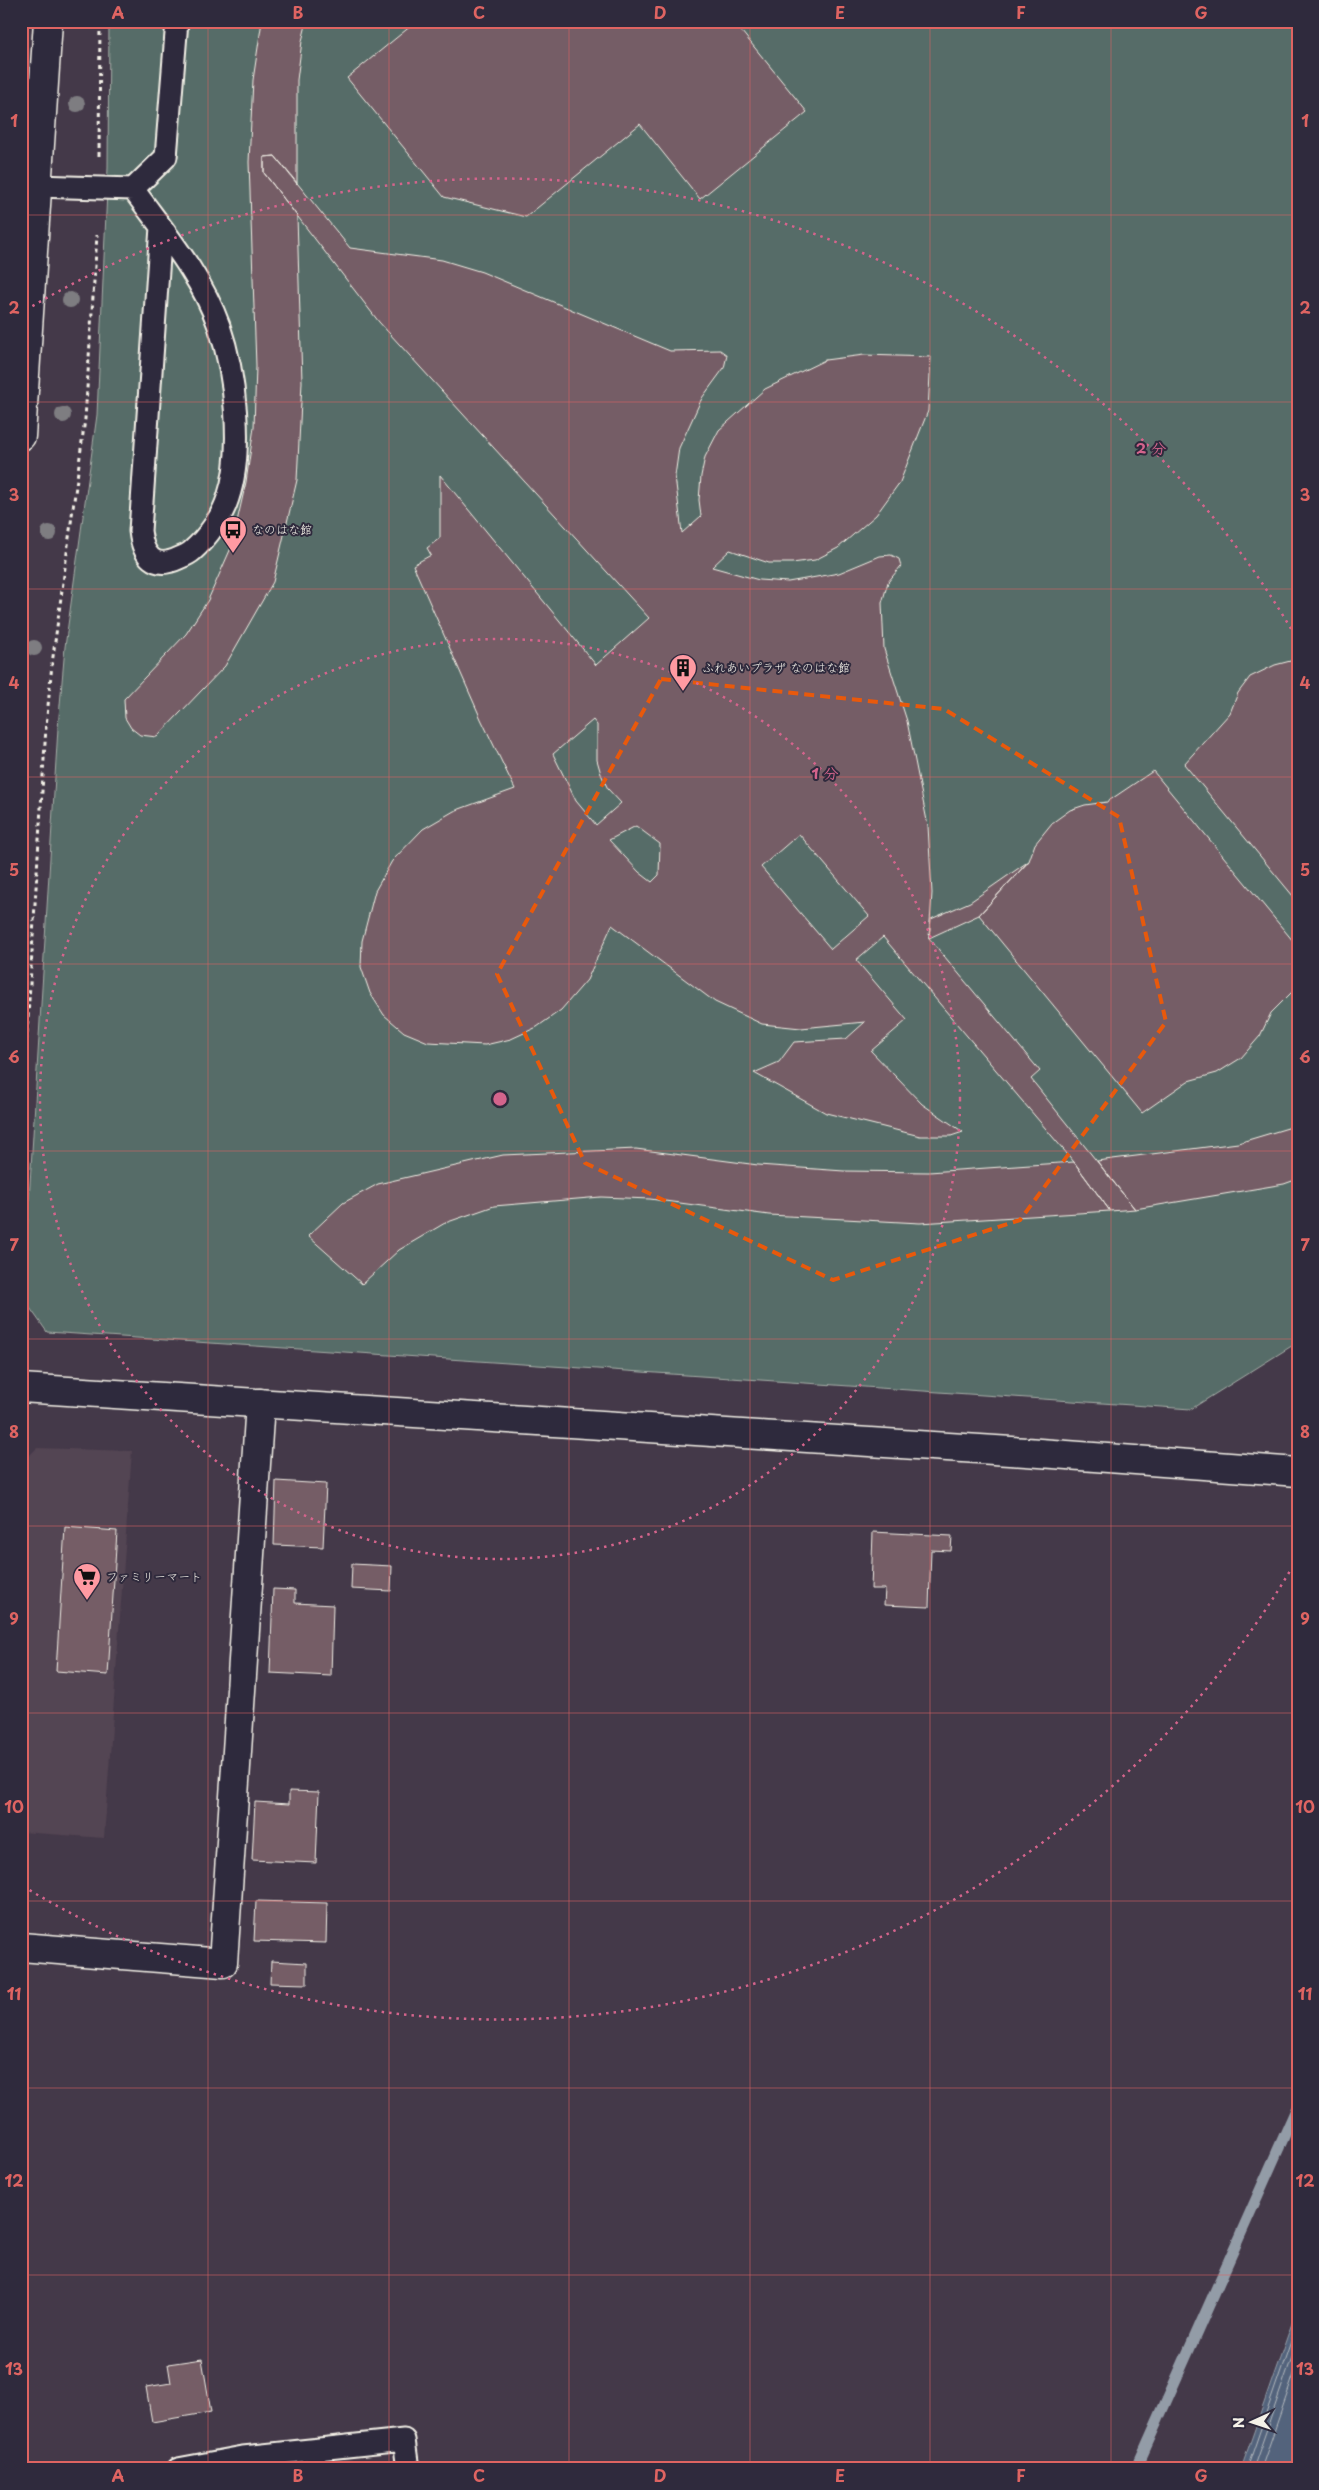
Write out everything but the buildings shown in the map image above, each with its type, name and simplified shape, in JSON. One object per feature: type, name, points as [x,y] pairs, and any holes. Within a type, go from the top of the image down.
[{"type":"street","points":[[21,436],[48,21]]},
{"type":"street","points":[[21,1388],[1026,1452],[1298,1472]]},
{"type":"street","points":[[21,1947],[223,1962],[260,1403]]},
{"type":"lane","points":[[37,186],[133,188],[166,157],[177,21]]},
{"type":"lane","points":[[133,188],[161,227],[196,276],[219,326],[231,368],[235,407],[235,456],[228,498],[211,529],[191,552],[170,563],[157,562],[147,555],[142,545],[140,532],[161,227]]},
{"type":"lane","points":[[178,2469],[243,2457],[404,2440],[408,2469]]},
{"type":"path","points":[[99,162],[100,21]]},
{"type":"path","points":[[21,1129],[46,727],[52,664],[85,419],[97,235]]},
{"type":"highlighted area","points":[[661,679],[944,709],[1119,817],[1166,1022],[1020,1220],[833,1280],[585,1163],[497,974]]},
{"type":"shaded area","points":[[37,1448],[132,1451],[104,1838],[21,1832],[21,1464]]},
{"type":"green space","points":[[109,21],[1298,21],[1298,1342],[1191,1409],[47,1332],[23,1298],[58,728],[65,647],[97,415],[108,168]]},
{"type":"water","points":[[1298,2306],[1298,2469],[1241,2469]]},
{"type":"waterway","points":[[1136,2469],[1298,2105]]},
{"type":"place","name":"なのはな館","points":[[233,554]]},
{"type":"place","name":"ふれあいプラザ なのはな館","points":[[683,692]]},
{"type":"place","name":"ファミリーマート","points":[[87,1601]]}]
